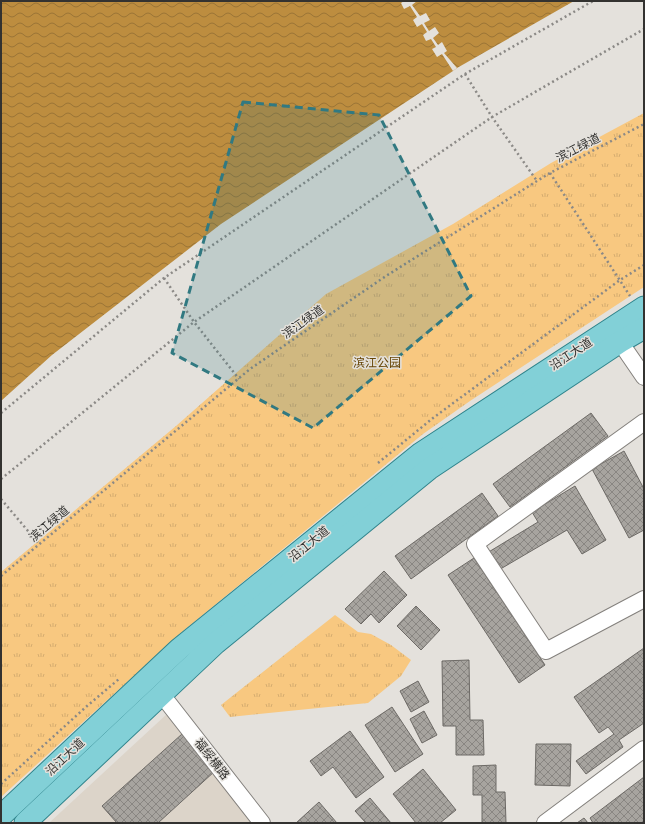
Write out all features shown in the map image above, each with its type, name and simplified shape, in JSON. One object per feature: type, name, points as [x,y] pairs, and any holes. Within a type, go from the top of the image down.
[{"type":"main road","name":"沿江大道","points":[[1,816],[179,649],[421,453],[644,307]]},
{"type":"main road","name":"沿江大道","points":[[25,823],[216,643],[429,469],[620,342],[644,328]]},
{"type":"street","points":[[620,342],[644,377]]},
{"type":"street","points":[[644,422],[475,544],[546,651],[644,599]]},
{"type":"street","name":"福绥横路","points":[[162,695],[262,823]]},
{"type":"street","points":[[545,823],[644,749]]},
{"type":"path","points":[[1,413],[164,278],[465,74],[593,1]]},
{"type":"path","points":[[1,479],[194,322],[492,118],[644,29]]},
{"type":"path","points":[[465,74],[492,118],[537,181]]},
{"type":"path","name":"滨江绿道","points":[[1,576],[250,369],[386,276],[537,181],[644,124]]},
{"type":"path","points":[[550,173],[620,280]]},
{"type":"path","points":[[164,278],[194,322],[239,378]]},
{"type":"path","points":[[1,500],[39,544]]},
{"type":"highlighted area","points":[[243,102],[379,115],[471,296],[313,428],[172,353]]},
{"type":"shaded area","points":[[167,714],[254,823],[49,823]]},
{"type":"green space","name":"滨江公园","points":[[644,113],[644,287],[470,401],[423,434],[182,632],[1,797],[1,572],[176,426],[326,294],[453,224],[551,163]]},
{"type":"green space","points":[[335,615],[358,632],[371,634],[391,645],[411,660],[401,676],[368,703],[230,717],[221,705]]},
{"type":"water","points":[[1,1],[574,1],[457,68],[221,224],[52,355],[1,401]]},
{"type":"pier","points":[[404,1],[417,1],[412,5],[420,16],[426,13],[430,20],[424,23],[429,31],[435,27],[439,33],[433,38],[438,45],[442,42],[447,51],[444,53],[457,68],[453,71],[442,54],[437,57],[432,49],[436,47],[431,39],[426,41],[423,35],[427,32],[422,24],[417,27],[413,20],[417,17],[410,6],[404,9],[401,3]]},
{"type":"building","points":[[591,413],[608,436],[510,507],[493,484]]},
{"type":"building","points":[[624,451],[644,489],[644,530],[629,538],[592,469]]},
{"type":"building","points":[[575,486],[606,540],[582,554],[567,530],[497,571],[487,553],[538,522],[532,512]]},
{"type":"building","points":[[482,493],[498,516],[411,579],[395,556]]},
{"type":"building","points":[[474,558],[545,665],[519,683],[448,575]]},
{"type":"building","points":[[384,571],[407,595],[379,623],[371,614],[361,624],[345,609]]},
{"type":"building","points":[[416,606],[440,630],[421,650],[397,626]]},
{"type":"building","points":[[644,648],[644,723],[619,740],[623,747],[586,774],[576,761],[614,734],[608,727],[599,733],[574,697]]},
{"type":"building","points":[[469,660],[470,720],[483,720],[484,755],[456,755],[456,726],[443,726],[442,661]]},
{"type":"building","points":[[418,681],[429,702],[411,712],[400,691]]},
{"type":"building","points":[[392,707],[423,754],[395,772],[365,725]]},
{"type":"building","points":[[424,711],[437,735],[422,743],[410,719]]},
{"type":"building","points":[[350,731],[384,777],[356,798],[333,767],[321,776],[310,761]]},
{"type":"building","points":[[182,734],[215,771],[158,823],[117,823],[102,806]]},
{"type":"building","points":[[536,744],[571,744],[570,786],[535,785]]},
{"type":"building","points":[[496,765],[496,792],[505,792],[506,823],[482,823],[482,795],[473,795],[473,766]]},
{"type":"building","points":[[423,769],[456,810],[440,823],[416,823],[393,794]]},
{"type":"building","points":[[644,777],[643,823],[593,823],[590,818]]},
{"type":"building","points":[[370,798],[391,823],[366,823],[355,811]]},
{"type":"building","points":[[319,802],[337,823],[296,823]]},
{"type":"building","points":[[584,818],[588,823],[577,823]]}]
